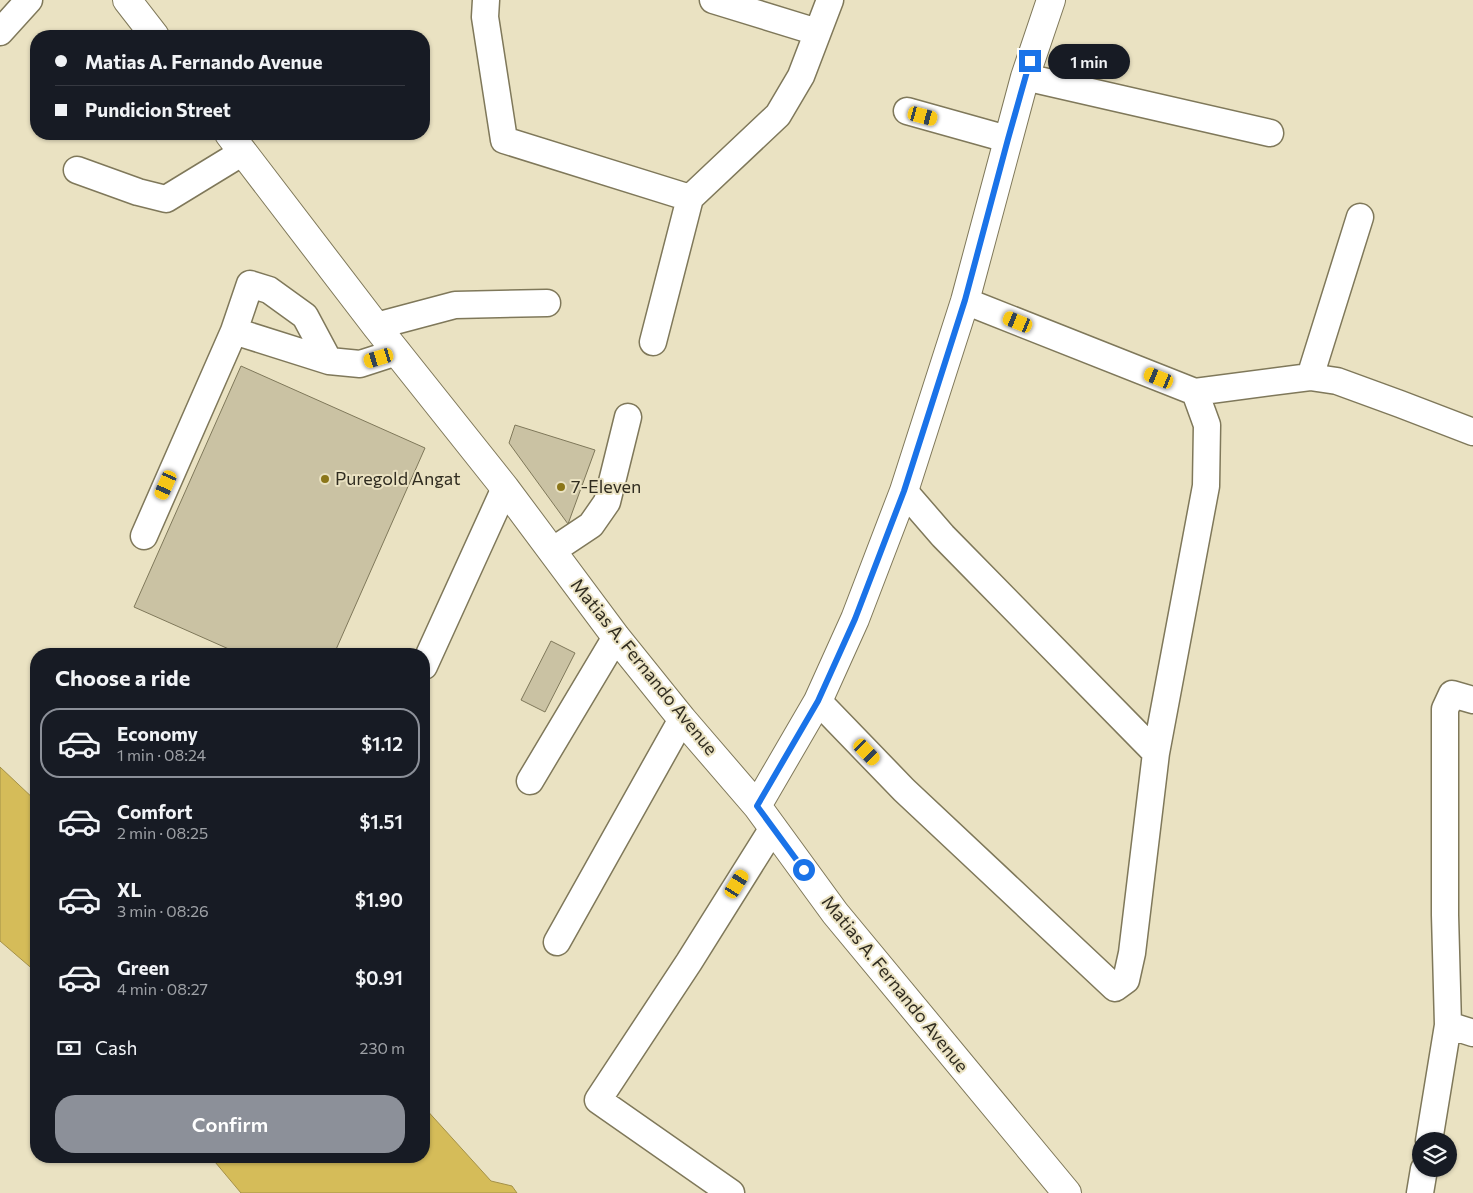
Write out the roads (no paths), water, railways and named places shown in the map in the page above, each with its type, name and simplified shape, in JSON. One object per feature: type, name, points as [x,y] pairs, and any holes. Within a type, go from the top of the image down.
[{"type":"main road","points":[[127,0],[150,30]]},
{"type":"main road","points":[[765,817],[855,619],[904,491],[965,300],[1025,77],[1051,0]]},
{"type":"main road","name":"Matias A. Fernando Avenue","points":[[236,143],[376,326],[505,488],[616,637],[765,817],[835,913],[1067,1193]]},
{"type":"street","points":[[0,32],[29,0]]},
{"type":"street","points":[[486,0],[485,17],[504,140],[690,198]]},
{"type":"street","points":[[714,0],[817,32]]},
{"type":"street","points":[[653,342],[690,198],[778,115],[801,76],[830,0]]},
{"type":"street","points":[[1025,77],[1270,133]]},
{"type":"street","points":[[907,111],[1008,139]]},
{"type":"street","points":[[77,170],[138,192],[166,199],[236,143]]},
{"type":"street","points":[[1310,377],[1360,217]]},
{"type":"street","points":[[144,536],[234,331],[250,284],[269,290],[305,316],[329,361]]},
{"type":"street","points":[[965,300],[1195,392],[1310,377],[1337,382],[1473,432]]},
{"type":"street","points":[[376,326],[455,305],[547,303]]},
{"type":"street","points":[[234,331],[329,361],[360,364],[397,352]]},
{"type":"street","points":[[818,701],[904,790],[1115,988],[1126,980],[1132,953],[1156,753],[1206,486],[1206,425],[1195,392]]},
{"type":"street","points":[[552,551],[591,525],[607,502],[628,417]]},
{"type":"street","points":[[430,653],[505,488]]},
{"type":"street","points":[[904,491],[943,536],[1156,753]]},
{"type":"street","points":[[530,782],[616,637]]},
{"type":"street","points":[[1430,1132],[1448,1026],[1445,916],[1446,708],[1452,694],[1473,700]]},
{"type":"street","points":[[557,942],[682,719]]},
{"type":"street","points":[[731,1193],[598,1100],[689,962],[765,817]]},
{"type":"street","points":[[1448,1026],[1473,1033]]},
{"type":"street","points":[[1420,1193],[1423,1177]]},
{"type":"place","name":"Puregold Angat","points":[[325,479]]},
{"type":"place","name":"7-Eleven","points":[[561,487]]}]
